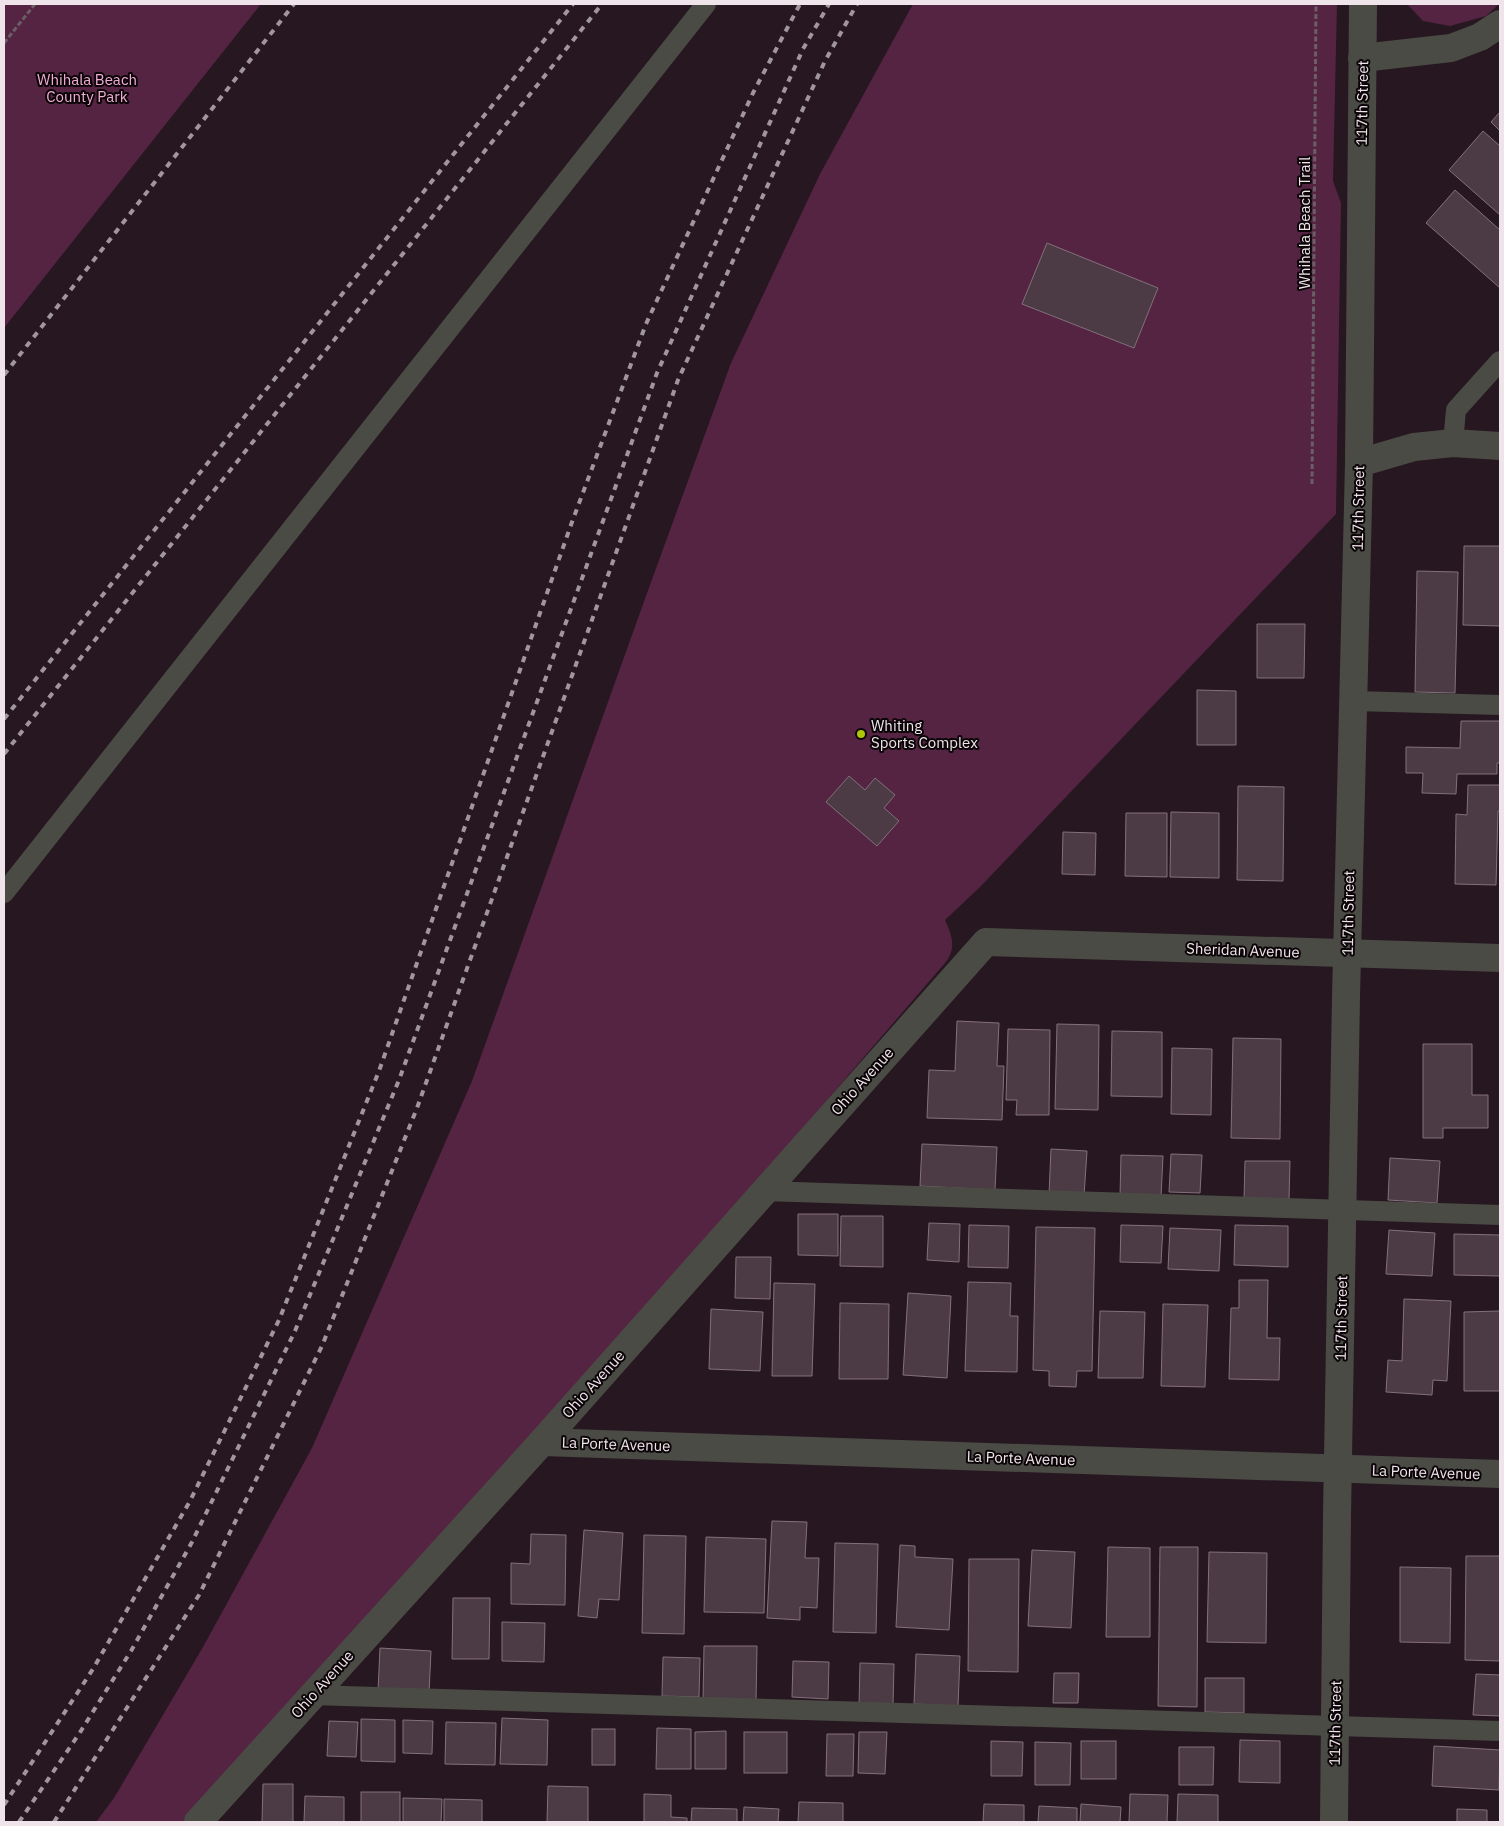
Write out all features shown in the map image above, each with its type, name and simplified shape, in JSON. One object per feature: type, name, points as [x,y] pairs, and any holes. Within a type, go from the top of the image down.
[{"type":"street","name":"117th Street","points":[[1334,1822],[1347,953],[1359,463],[1363,4]]},
{"type":"street","points":[[1362,58],[1451,48],[1480,37],[1500,24]]},
{"type":"street","points":[[1359,463],[1414,447],[1453,443],[1500,446]]},
{"type":"street","name":"Sheridan Avenue","points":[[986,942],[1500,958]]},
{"type":"street","name":"Ohio Avenue","points":[[198,1822],[542,1442],[986,942]]},
{"type":"street","name":"La Porte Avenue","points":[[542,1442],[1500,1474]]},
{"type":"lane","points":[[4,893],[706,4]]},
{"type":"lane","points":[[1453,443],[1456,410],[1500,361]]},
{"type":"lane","points":[[1354,701],[1500,705]]},
{"type":"lane","points":[[764,1191],[1500,1215]]},
{"type":"lane","points":[[311,1695],[1500,1731]]},
{"type":"path","points":[[4,43],[35,4]]},
{"type":"path","name":"Whihala Beach Trail","points":[[1312,484],[1316,4]]},
{"type":"green space","name":"Whihala Beach County Park","points":[[4,4],[261,4],[4,328]]},
{"type":"green space","name":"Whiting Sports Complex","points":[[913,4],[1337,4],[1333,181],[1341,203],[1336,514],[980,887],[945,920],[950,931],[952,947],[949,958],[945,963],[572,1396],[441,1536],[183,1822],[96,1822],[114,1798],[203,1647],[312,1448],[472,1081],[731,363],[820,174]]},
{"type":"green space","points":[[1407,4],[1499,4],[1486,16],[1450,26],[1423,21]]},
{"type":"building","points":[[1500,112],[1500,131],[1491,122]]},
{"type":"building","points":[[1483,131],[1500,146],[1500,215],[1449,170]]},
{"type":"building","points":[[1455,190],[1500,230],[1500,288],[1426,223]]},
{"type":"building","points":[[1047,243],[1158,288],[1134,348],[1022,304]]},
{"type":"building","points":[[1464,546],[1500,546],[1500,626],[1463,625]]},
{"type":"building","points":[[1417,571],[1458,572],[1455,693],[1415,692]]},
{"type":"building","points":[[1257,624],[1305,624],[1304,678],[1257,678]]},
{"type":"building","points":[[1197,690],[1236,691],[1236,745],[1197,745]]},
{"type":"building","points":[[1461,721],[1500,721],[1500,763],[1497,763],[1497,774],[1457,774],[1456,794],[1422,793],[1423,773],[1406,773],[1406,747],[1460,748]]},
{"type":"building","points":[[849,776],[865,790],[875,778],[895,795],[884,808],[899,821],[877,846],[826,802]]},
{"type":"building","points":[[1468,785],[1500,785],[1496,885],[1455,884],[1456,814],[1467,815]]},
{"type":"building","points":[[1238,786],[1284,787],[1283,881],[1237,880]]},
{"type":"building","points":[[1171,812],[1219,813],[1219,878],[1170,877]]},
{"type":"building","points":[[1126,813],[1167,813],[1167,877],[1125,876]]},
{"type":"building","points":[[1063,832],[1096,833],[1095,875],[1062,874]]},
{"type":"building","points":[[957,1021],[999,1023],[997,1066],[1004,1066],[1002,1120],[927,1118],[929,1070],[955,1071]]},
{"type":"building","points":[[1057,1024],[1099,1025],[1098,1110],[1055,1109]]},
{"type":"building","points":[[1008,1029],[1050,1030],[1049,1115],[1016,1115],[1017,1100],[1006,1100]]},
{"type":"building","points":[[1112,1031],[1162,1032],[1162,1097],[1111,1096]]},
{"type":"building","points":[[1233,1038],[1281,1039],[1280,1139],[1231,1138]]},
{"type":"building","points":[[1423,1044],[1472,1044],[1472,1095],[1488,1095],[1488,1128],[1443,1128],[1443,1138],[1423,1138]]},
{"type":"building","points":[[1172,1048],[1212,1049],[1211,1115],[1171,1114]]},
{"type":"building","points":[[922,1144],[997,1147],[995,1190],[920,1186]]},
{"type":"building","points":[[1051,1149],[1087,1151],[1084,1196],[1049,1194]]},
{"type":"building","points":[[1171,1154],[1202,1155],[1200,1193],[1169,1192]]},
{"type":"building","points":[[1121,1155],[1163,1156],[1161,1197],[1120,1196]]},
{"type":"building","points":[[1390,1158],[1440,1161],[1437,1203],[1388,1200]]},
{"type":"building","points":[[1245,1161],[1290,1161],[1289,1199],[1244,1199]]},
{"type":"building","points":[[798,1214],[838,1214],[838,1256],[798,1255]]},
{"type":"building","points":[[841,1216],[883,1216],[883,1267],[840,1266]]},
{"type":"building","points":[[929,1223],[960,1224],[959,1262],[927,1260]]},
{"type":"building","points":[[969,1225],[1009,1226],[1008,1268],[968,1267]]},
{"type":"building","points":[[1121,1225],[1163,1226],[1161,1263],[1120,1262]]},
{"type":"building","points":[[1235,1225],[1288,1226],[1288,1267],[1234,1265]]},
{"type":"building","points":[[1036,1227],[1095,1228],[1092,1371],[1077,1371],[1076,1387],[1049,1386],[1049,1371],[1033,1370]]},
{"type":"building","points":[[1170,1228],[1221,1230],[1219,1271],[1168,1269]]},
{"type":"building","points":[[1389,1230],[1435,1233],[1432,1276],[1386,1274]]},
{"type":"building","points":[[1454,1234],[1500,1235],[1500,1276],[1454,1275]]},
{"type":"building","points":[[736,1257],[771,1257],[770,1299],[735,1298]]},
{"type":"building","points":[[1239,1280],[1268,1280],[1267,1338],[1280,1338],[1279,1380],[1229,1379],[1231,1308],[1239,1308]]},
{"type":"building","points":[[968,1282],[1011,1283],[1010,1316],[1018,1316],[1017,1372],[965,1371]]},
{"type":"building","points":[[774,1283],[815,1284],[812,1376],[772,1376]]},
{"type":"building","points":[[908,1293],[951,1296],[947,1378],[903,1375]]},
{"type":"building","points":[[1404,1299],[1451,1301],[1447,1381],[1433,1380],[1432,1395],[1386,1392],[1388,1360],[1402,1361]]},
{"type":"building","points":[[840,1303],[889,1304],[888,1379],[839,1379]]},
{"type":"building","points":[[1163,1304],[1208,1305],[1205,1387],[1161,1386]]},
{"type":"building","points":[[711,1309],[763,1312],[760,1371],[709,1369]]},
{"type":"building","points":[[1100,1311],[1145,1312],[1143,1378],[1098,1378]]},
{"type":"building","points":[[1500,1311],[1500,1391],[1464,1391],[1464,1312]]},
{"type":"building","points":[[772,1521],[807,1522],[805,1558],[819,1558],[817,1608],[800,1607],[800,1620],[767,1618]]},
{"type":"building","points":[[584,1530],[623,1533],[619,1600],[599,1599],[597,1618],[578,1616]]},
{"type":"building","points":[[531,1534],[566,1535],[565,1605],[511,1604],[511,1563],[530,1564]]},
{"type":"building","points":[[644,1535],[686,1536],[684,1634],[642,1633]]},
{"type":"building","points":[[706,1537],[766,1539],[764,1613],[704,1612]]},
{"type":"building","points":[[835,1543],[878,1544],[876,1633],[833,1632]]},
{"type":"building","points":[[900,1545],[915,1546],[915,1557],[953,1559],[949,1630],[896,1627]]},
{"type":"building","points":[[1108,1547],[1150,1548],[1150,1637],[1106,1637]]},
{"type":"building","points":[[1160,1547],[1198,1547],[1197,1707],[1158,1706]]},
{"type":"building","points":[[1032,1550],[1075,1552],[1071,1628],[1028,1626]]},
{"type":"building","points":[[1209,1552],[1267,1553],[1266,1643],[1207,1642]]},
{"type":"building","points":[[1466,1556],[1500,1556],[1500,1661],[1465,1660]]},
{"type":"building","points":[[969,1559],[1019,1559],[1018,1672],[968,1671]]},
{"type":"building","points":[[1400,1567],[1451,1568],[1450,1643],[1400,1642]]},
{"type":"building","points":[[453,1598],[490,1598],[489,1659],[452,1659]]},
{"type":"building","points":[[502,1622],[545,1623],[544,1662],[502,1661]]},
{"type":"building","points":[[704,1646],[757,1646],[756,1702],[703,1701]]},
{"type":"building","points":[[380,1648],[431,1651],[429,1693],[378,1691]]},
{"type":"building","points":[[916,1654],[960,1656],[958,1706],[914,1704]]},
{"type":"building","points":[[663,1657],[700,1658],[699,1697],[662,1696]]},
{"type":"building","points":[[793,1661],[829,1662],[828,1699],[792,1697]]},
{"type":"building","points":[[860,1663],[894,1664],[893,1705],[859,1705]]},
{"type":"building","points":[[1054,1673],[1079,1673],[1078,1703],[1053,1703]]},
{"type":"building","points":[[1476,1674],[1500,1675],[1500,1716],[1473,1715]]},
{"type":"building","points":[[1205,1678],[1244,1678],[1244,1713],[1205,1712]]},
{"type":"building","points":[[502,1718],[548,1720],[547,1765],[500,1764]]},
{"type":"building","points":[[361,1719],[395,1720],[395,1762],[361,1761]]},
{"type":"building","points":[[403,1720],[433,1721],[432,1754],[403,1753]]},
{"type":"building","points":[[329,1721],[358,1722],[356,1757],[327,1756]]},
{"type":"building","points":[[446,1722],[496,1723],[495,1765],[445,1764]]},
{"type":"building","points":[[657,1728],[691,1729],[691,1769],[656,1769]]},
{"type":"building","points":[[592,1729],[615,1729],[615,1765],[592,1765]]},
{"type":"building","points":[[726,1731],[726,1769],[695,1769],[695,1732]]},
{"type":"building","points":[[744,1732],[787,1732],[787,1773],[744,1773]]},
{"type":"building","points":[[859,1732],[887,1732],[885,1774],[858,1773]]},
{"type":"building","points":[[827,1734],[854,1734],[853,1776],[826,1776]]},
{"type":"building","points":[[1240,1740],[1280,1741],[1280,1783],[1239,1782]]},
{"type":"building","points":[[991,1741],[1023,1742],[1022,1776],[991,1776]]},
{"type":"building","points":[[1081,1741],[1116,1741],[1116,1779],[1081,1779]]},
{"type":"building","points":[[1035,1742],[1071,1743],[1070,1785],[1035,1785]]},
{"type":"building","points":[[1434,1746],[1500,1750],[1499,1790],[1432,1786]]},
{"type":"building","points":[[1179,1747],[1214,1747],[1213,1785],[1179,1785]]},
{"type":"building","points":[[263,1784],[293,1784],[293,1822],[262,1822]]},
{"type":"building","points":[[548,1786],[588,1787],[588,1822],[547,1822]]},
{"type":"building","points":[[361,1792],[400,1792],[400,1822],[361,1822]]},
{"type":"building","points":[[644,1794],[671,1795],[671,1817],[687,1818],[687,1822],[644,1822]]},
{"type":"building","points":[[1130,1794],[1168,1795],[1167,1822],[1129,1822]]},
{"type":"building","points":[[1178,1794],[1218,1795],[1218,1822],[1177,1822]]},
{"type":"building","points":[[305,1796],[344,1797],[344,1822],[304,1822]]},
{"type":"building","points":[[403,1798],[442,1799],[441,1822],[403,1822]]},
{"type":"building","points":[[444,1799],[482,1800],[482,1822],[444,1822]]},
{"type":"building","points":[[799,1802],[843,1803],[843,1822],[798,1822]]},
{"type":"building","points":[[984,1804],[1024,1805],[1024,1822],[983,1822]]},
{"type":"building","points":[[1081,1804],[1121,1807],[1120,1822],[1080,1822]]},
{"type":"building","points":[[1039,1806],[1077,1808],[1077,1822],[1038,1822]]},
{"type":"building","points":[[744,1807],[779,1809],[778,1822],[743,1822]]},
{"type":"building","points":[[692,1808],[737,1809],[737,1822],[691,1822]]},
{"type":"building","points":[[1457,1809],[1487,1810],[1487,1822],[1457,1822]]},
{"type":"railway","points":[[4,375],[294,4]]},
{"type":"railway","points":[[4,719],[573,4]]},
{"type":"railway","points":[[4,754],[602,4]]},
{"type":"railway","points":[[4,1805],[93,1669],[190,1501],[279,1320],[379,1071],[572,522],[646,324],[753,93],[800,4]]},
{"type":"railway","points":[[19,1822],[79,1734],[131,1651],[192,1542],[295,1331],[399,1080],[657,373],[803,49],[829,4]]},
{"type":"railway","points":[[54,1822],[199,1595],[322,1346],[417,1108],[678,380],[825,61],[857,4]]},
{"type":"place","name":"Whiting Sports Complex","points":[[861,734]]}]
